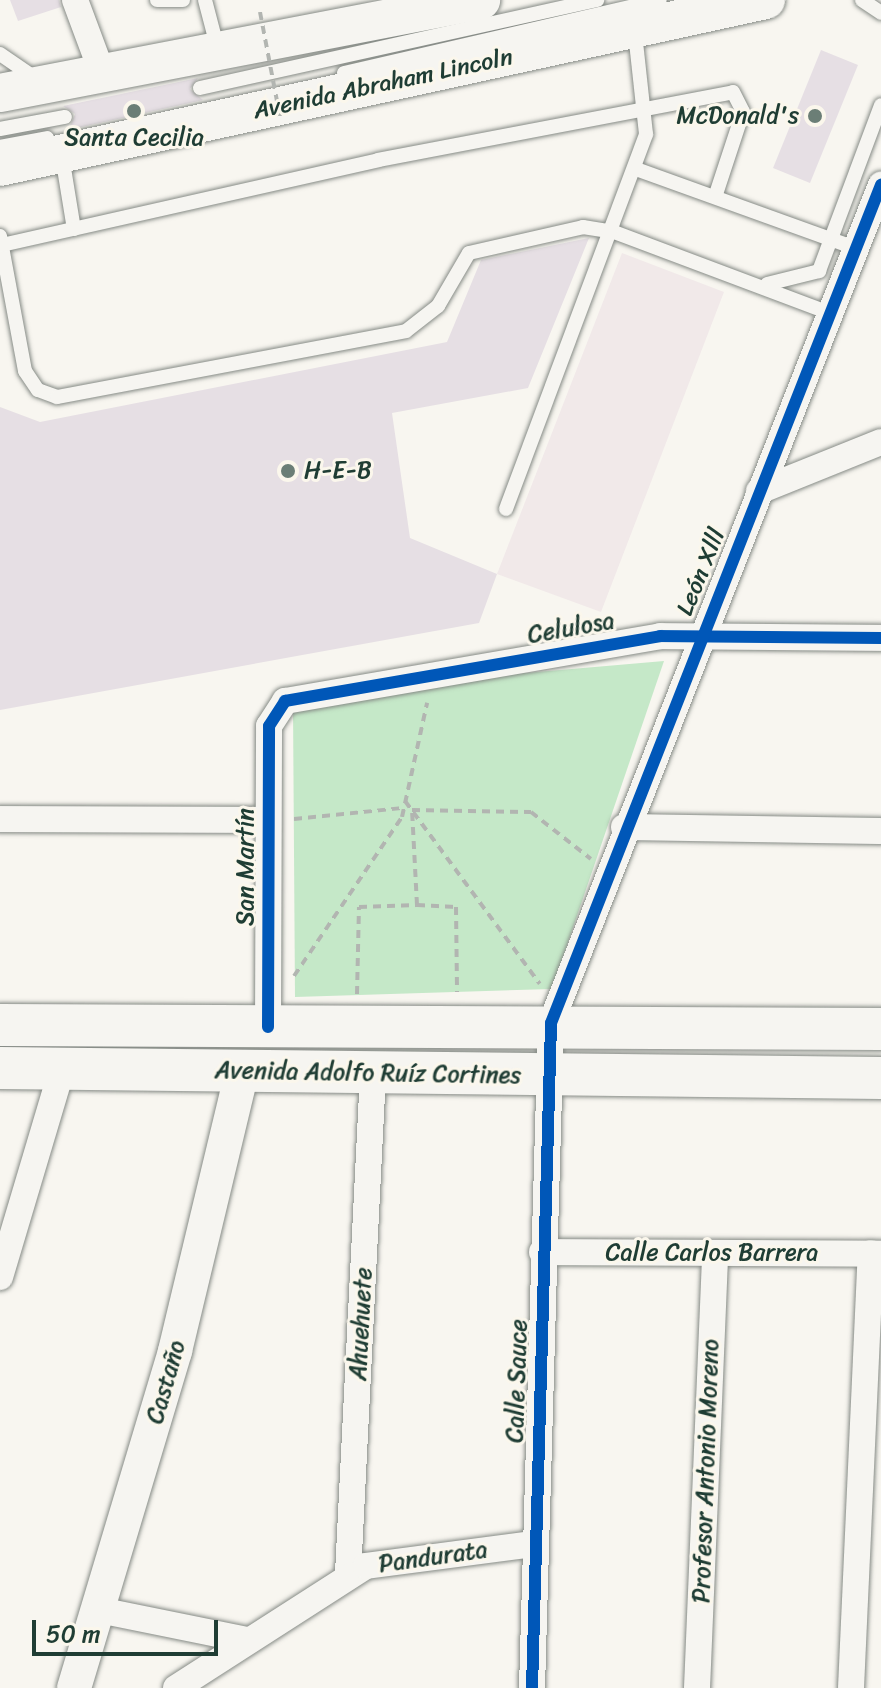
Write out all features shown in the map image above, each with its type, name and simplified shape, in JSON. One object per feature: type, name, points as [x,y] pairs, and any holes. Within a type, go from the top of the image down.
[{"type":"main road","points":[[0,93],[101,70],[218,51],[481,0]]},
{"type":"main road","name":"Avenida Abraham Lincoln","points":[[0,167],[65,134],[635,33],[766,0]]},
{"type":"main road","name":"Avenida Adolfo Ruíz Cortines","points":[[0,1025],[268,1027],[548,1006],[881,1029]]},
{"type":"main road","name":"Avenida Adolfo Ruíz Cortines","points":[[0,1068],[881,1078]]},
{"type":"street","points":[[75,0],[101,70]]},
{"type":"street","name":"León Xlll","points":[[547,1075],[548,1006],[624,827],[830,313],[844,243],[881,185]]},
{"type":"street","points":[[844,243],[881,239]]},
{"type":"street","points":[[759,491],[881,442]]},
{"type":"street","name":"Celulosa","points":[[275,709],[292,699],[635,639],[881,638]]},
{"type":"street","name":"San Martín","points":[[268,1027],[281,820],[275,709]]},
{"type":"street","points":[[0,819],[281,820]]},
{"type":"street","points":[[624,827],[881,831]]},
{"type":"street","points":[[0,1277],[62,1069]]},
{"type":"street","name":"Castaño","points":[[74,1688],[215,1204],[242,1072]]},
{"type":"street","name":"Ahuehuete","points":[[348,1574],[373,1074]]},
{"type":"street","name":"Calle Sauce","points":[[532,1688],[547,1075]]},
{"type":"street","name":"Calle Carlos Barrera","points":[[542,1252],[876,1253]]},
{"type":"street","points":[[851,1688],[876,1253]]},
{"type":"street","name":"Profesor Antonio Moreno","points":[[697,1688],[715,1254]]},
{"type":"street","name":"Pandurata","points":[[176,1688],[348,1574],[388,1561],[534,1544]]},
{"type":"street","points":[[99,1610],[247,1640]]},
{"type":"lane","points":[[157,0],[183,0]]},
{"type":"lane","points":[[205,0],[218,51]]},
{"type":"lane","points":[[200,88],[597,0]]},
{"type":"lane","points":[[204,107],[660,0]]},
{"type":"lane","points":[[862,0],[881,13]]},
{"type":"lane","points":[[506,509],[636,169],[649,105],[635,33]]},
{"type":"lane","points":[[0,54],[42,83]]},
{"type":"lane","points":[[715,197],[742,99],[727,92],[649,105],[74,229],[1,240],[25,371],[38,390],[57,397],[406,331],[433,313],[469,253],[571,229],[614,232],[765,285],[830,313]]},
{"type":"lane","points":[[765,285],[814,276],[844,243],[881,105]]},
{"type":"lane","points":[[0,129],[65,134]]},
{"type":"lane","points":[[65,134],[74,229]]},
{"type":"lane","points":[[0,147],[65,134]]},
{"type":"lane","points":[[636,169],[844,243]]},
{"type":"path","points":[[260,12],[280,117]]},
{"type":"path","points":[[294,976],[404,808],[429,696]]},
{"type":"path","points":[[405,801],[548,1006]]},
{"type":"path","points":[[281,820],[404,808]]},
{"type":"path","points":[[412,810],[531,812],[555,824],[596,863]]},
{"type":"path","points":[[412,810],[417,905]]},
{"type":"path","points":[[357,995],[359,907],[417,905],[456,907],[457,992]]},
{"type":"shaded area","points":[[622,253],[724,292],[601,612],[497,574]]},
{"type":"green space","points":[[664,661],[552,989],[295,997],[293,707],[432,681]]},
{"type":"building","points":[[10,0],[59,0],[61,7],[18,21]]},
{"type":"building","name":"McDonald's","points":[[821,50],[858,65],[810,183],[773,168]]},
{"type":"building","points":[[198,78],[190,89],[203,100],[68,130],[75,114],[63,106]]},
{"type":"building","points":[[589,238],[528,388],[392,413],[410,538],[497,574],[479,623],[0,710],[0,407],[40,422],[447,342],[481,260]]},
{"type":"cycle path","points":[[532,1688],[551,1023],[881,185]]},
{"type":"cycle path","points":[[268,1027],[269,726],[285,701],[660,636],[881,638]]},
{"type":"place","name":"Santa Cecilia","points":[[134,111]]},
{"type":"place","name":"McDonald's","points":[[815,116]]},
{"type":"place","name":"H-E-B","points":[[288,471]]}]
